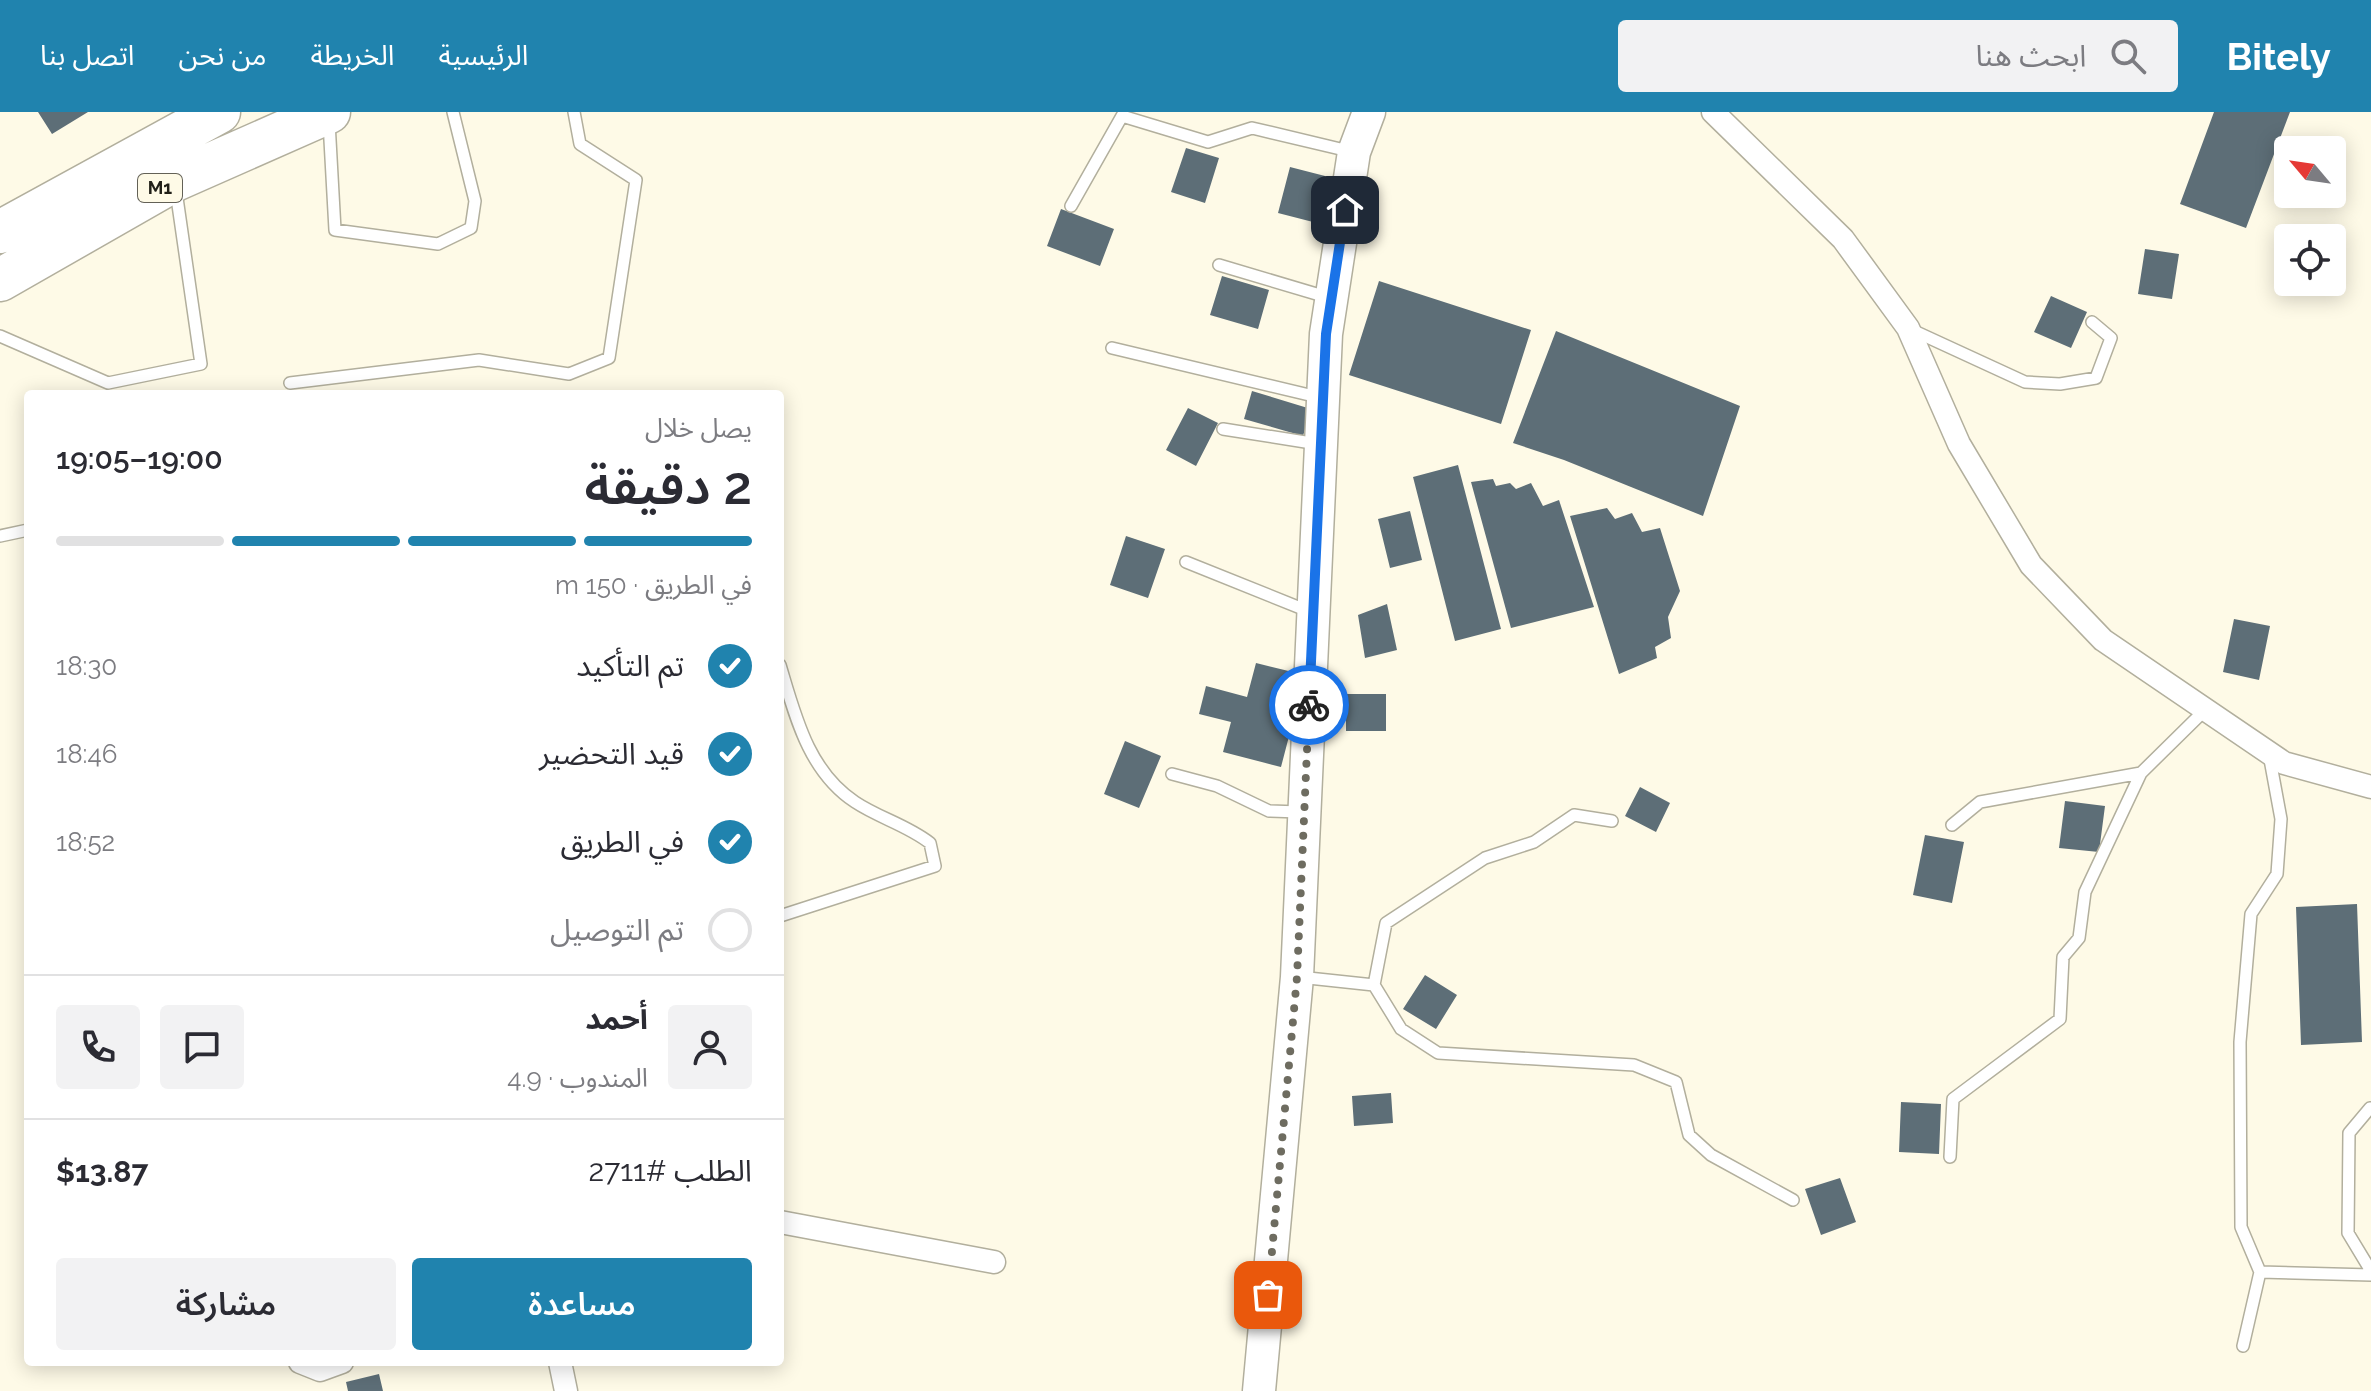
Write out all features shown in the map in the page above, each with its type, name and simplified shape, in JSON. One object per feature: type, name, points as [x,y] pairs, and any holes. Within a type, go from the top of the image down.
[{"type":"highway","name":"M1","points":[[0,232],[219,112]]},
{"type":"highway","name":"M1","points":[[0,280],[175,180],[328,112]]},
{"type":"street","points":[[1259,1391],[1297,977],[1323,398],[1331,298],[1354,152],[1369,112]]},
{"type":"street","points":[[1713,112],[1843,239],[1908,328],[1959,444],[2031,565],[2103,640],[2284,763],[2371,787]]},
{"type":"street","points":[[784,1223],[994,1262]]},
{"type":"street","points":[[310,1366],[320,1370],[331,1366]]},
{"type":"street","points":[[561,1366],[566,1391]]},
{"type":"lane","points":[[328,112],[335,230],[438,244],[471,228],[475,201],[453,112]]},
{"type":"lane","points":[[290,383],[479,360],[569,374],[609,358],[636,180],[580,144],[574,112]]},
{"type":"lane","points":[[1071,206],[1122,116],[1208,142],[1252,128],[1354,152]]},
{"type":"lane","points":[[0,336],[108,383],[201,364],[175,180]]},
{"type":"lane","points":[[1219,265],[1331,298]]},
{"type":"lane","points":[[1908,328],[2025,382],[2060,384],[2096,378],[2111,338],[2092,322]]},
{"type":"lane","points":[[1112,348],[1323,398]]},
{"type":"lane","points":[[1223,429],[1321,445]]},
{"type":"lane","points":[[0,536],[24,531]]},
{"type":"lane","points":[[1186,562],[1313,613]]},
{"type":"lane","points":[[784,678],[798,724],[819,767],[855,802],[908,826],[930,843],[935,866],[784,915]]},
{"type":"lane","points":[[1950,1157],[1953,1099],[2060,1019],[2063,957],[2079,938],[2085,892],[2141,773],[2204,711]]},
{"type":"lane","points":[[2243,1346],[2260,1272],[2241,1227],[2240,1042],[2251,914],[2277,874],[2281,819],[2269,754]]},
{"type":"lane","points":[[1952,825],[1980,802],[2141,773]]},
{"type":"lane","points":[[1172,774],[1217,786],[1269,811],[1304,812]]},
{"type":"lane","points":[[1612,821],[1574,815],[1534,842],[1485,858],[1386,923],[1374,985],[1401,1029],[1438,1053],[1634,1065],[1676,1082],[1689,1135],[1711,1155],[1793,1200]]},
{"type":"lane","points":[[1297,977],[1374,985]]},
{"type":"lane","points":[[2370,1108],[2349,1133],[2348,1233],[2371,1273]]},
{"type":"lane","points":[[2260,1272],[2371,1273]]},
{"type":"building","points":[[38,112],[88,112],[52,134]]},
{"type":"building","points":[[2214,112],[2290,112],[2281,136],[2274,136],[2274,154],[2246,228],[2180,204]]},
{"type":"building","points":[[1186,148],[1219,158],[1205,203],[1171,192]]},
{"type":"building","points":[[1290,167],[1325,176],[1313,222],[1278,213]]},
{"type":"building","points":[[1061,209],[1114,229],[1100,266],[1047,246]]},
{"type":"building","points":[[2145,249],[2179,254],[2172,299],[2138,294]]},
{"type":"building","points":[[1222,276],[1269,290],[1258,329],[1210,315]]},
{"type":"building","points":[[1379,281],[1531,330],[1501,424],[1349,375]]},
{"type":"building","points":[[2051,296],[2087,312],[2071,348],[2034,332]]},
{"type":"building","points":[[1556,331],[1740,406],[1703,516],[1564,460],[1513,443]]},
{"type":"building","points":[[1252,391],[1311,409],[1303,436],[1244,419]]},
{"type":"building","points":[[1188,408],[1218,423],[1196,466],[1166,450]]},
{"type":"building","points":[[1458,465],[1501,629],[1455,641],[1413,477]]},
{"type":"building","points":[[1493,479],[1496,486],[1510,483],[1516,489],[1531,483],[1543,506],[1559,500],[1594,607],[1511,628],[1471,482]]},
{"type":"building","points":[[1607,508],[1615,519],[1632,513],[1642,532],[1660,528],[1680,591],[1668,617],[1671,638],[1655,647],[1657,658],[1619,674],[1570,516]]},
{"type":"building","points":[[1410,511],[1422,560],[1390,568],[1378,519]]},
{"type":"building","points":[[1126,536],[1165,549],[1148,598],[1110,585]]},
{"type":"building","points":[[1387,604],[1397,650],[1365,658],[1358,615]]},
{"type":"building","points":[[2234,619],[2270,626],[2259,680],[2223,672]]},
{"type":"building","points":[[1256,663],[1305,675],[1281,767],[1223,752],[1231,722],[1199,714],[1206,686],[1247,697]]},
{"type":"building","points":[[1346,694],[1386,694],[1386,731],[1346,731]]},
{"type":"building","points":[[1125,741],[1161,756],[1139,808],[1104,794]]},
{"type":"building","points":[[1640,787],[1670,803],[1656,832],[1625,816]]},
{"type":"building","points":[[2065,801],[2105,806],[2099,852],[2059,848]]},
{"type":"building","points":[[1925,835],[1964,842],[1952,903],[1913,895]]},
{"type":"building","points":[[2357,904],[2362,1042],[2301,1045],[2296,907]]},
{"type":"building","points":[[1425,975],[1457,995],[1436,1029],[1403,1009]]},
{"type":"building","points":[[1391,1093],[1393,1123],[1354,1126],[1352,1096]]},
{"type":"building","points":[[1901,1102],[1941,1104],[1939,1154],[1899,1152]]},
{"type":"building","points":[[1840,1178],[1856,1222],[1821,1235],[1805,1189]]},
{"type":"building","points":[[379,1374],[383,1391],[348,1391],[346,1382]]},
{"type":"way so far","points":[[1268,1295],[1297,977],[1309,705]]},
{"type":"route","points":[[1309,705],[1326,334],[1345,210]]}]
